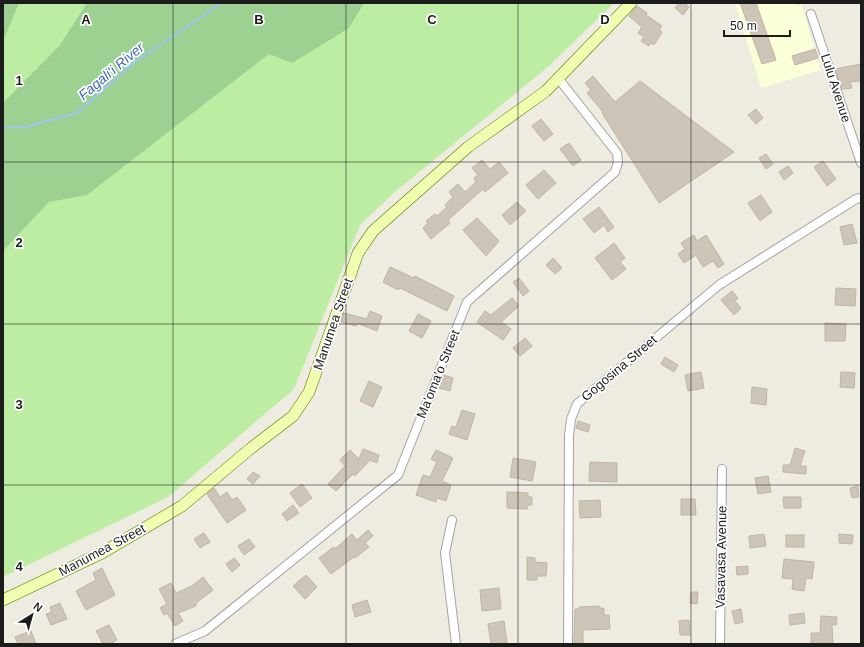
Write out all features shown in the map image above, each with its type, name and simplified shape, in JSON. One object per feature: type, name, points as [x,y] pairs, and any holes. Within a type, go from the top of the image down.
[{"type":"main road","name":"Manumea Street","points":[[3,600],[102,552],[182,506],[250,449],[293,416],[309,392],[358,253],[373,230],[468,147],[546,91],[631,3]]},
{"type":"street","name":"Lulu Avenue","points":[[811,14],[861,163]]},
{"type":"street","name":"Ma'oma'o Street","points":[[175,644],[205,631],[398,475],[467,302],[615,172],[618,162],[617,152],[558,78]]},
{"type":"street","name":"Gogosina Street","points":[[568,644],[569,435],[571,419],[577,404],[719,285],[856,199],[861,198]]},
{"type":"street","name":"Vasavasa Avenue","points":[[720,644],[722,469]]},
{"type":"street","points":[[452,520],[445,553],[456,644]]},
{"type":"shaded area","points":[[735,3],[801,3],[821,70],[761,88]]},
{"type":"green space","points":[[3,3],[614,3],[548,67],[397,190],[360,225],[294,389],[168,497],[3,577]]},
{"type":"green space","points":[[3,3],[19,3],[3,41]]},
{"type":"green space","points":[[87,3],[364,3],[349,28],[292,63],[269,54],[87,195],[49,202],[3,251],[3,103],[60,45]]},
{"type":"building","points":[[679,3],[684,3],[689,7],[683,15],[675,8]]},
{"type":"building","points":[[740,3],[756,3],[776,60],[762,64]]},
{"type":"building","points":[[637,6],[647,13],[646,15],[662,26],[659,30],[662,32],[654,45],[651,43],[649,46],[641,41],[644,37],[638,33],[642,27],[629,16]]},
{"type":"building","points":[[815,49],[818,58],[795,65],[792,56]]},
{"type":"building","points":[[861,64],[861,81],[850,82],[852,88],[842,89],[835,69]]},
{"type":"building","points":[[593,76],[615,102],[640,81],[734,152],[659,203],[602,113],[603,112],[587,93],[591,90],[585,83]]},
{"type":"building","points":[[756,109],[763,118],[756,124],[748,115]]},
{"type":"building","points":[[541,119],[553,134],[544,141],[532,126]]},
{"type":"building","points":[[569,143],[581,160],[573,166],[560,149]]},
{"type":"building","points":[[766,154],[773,164],[766,169],[759,158]]},
{"type":"building","points":[[482,160],[490,169],[499,162],[508,173],[485,192],[483,189],[448,220],[450,223],[431,239],[423,228],[428,223],[426,221],[435,214],[437,216],[447,207],[445,205],[453,197],[449,192],[458,184],[465,192],[476,182],[474,178],[478,175],[472,168]]},
{"type":"building","points":[[823,161],[836,179],[827,186],[814,167]]},
{"type":"building","points":[[788,166],[793,173],[784,180],[779,172]]},
{"type":"building","points":[[544,170],[556,183],[538,199],[526,185]]},
{"type":"building","points":[[761,195],[772,212],[760,221],[748,203]]},
{"type":"building","points":[[517,202],[526,211],[510,225],[502,215]]},
{"type":"building","points":[[599,207],[614,227],[608,232],[604,225],[594,233],[583,219]]},
{"type":"building","points":[[477,218],[499,241],[486,256],[463,230]]},
{"type":"building","points":[[852,224],[857,243],[844,245],[840,227]]},
{"type":"building","points":[[694,235],[697,241],[706,235],[724,264],[718,268],[713,261],[703,267],[696,255],[684,263],[678,254],[685,249],[681,243]]},
{"type":"building","points":[[614,243],[625,258],[620,262],[626,269],[612,280],[595,258]]},
{"type":"building","points":[[553,258],[562,268],[555,274],[546,265]]},
{"type":"building","points":[[390,267],[414,278],[415,276],[454,296],[447,311],[400,288],[398,290],[383,282]]},
{"type":"building","points":[[519,278],[529,291],[523,296],[513,282]]},
{"type":"building","points":[[836,288],[856,289],[855,306],[835,305]]},
{"type":"building","points":[[732,291],[738,298],[735,301],[741,308],[734,315],[721,300]]},
{"type":"building","points":[[512,298],[519,306],[501,322],[511,329],[503,340],[477,322],[485,311],[491,315]]},
{"type":"building","points":[[370,311],[382,316],[377,331],[357,323],[356,326],[341,322],[344,313],[367,319]]},
{"type":"building","points":[[418,314],[431,321],[422,338],[409,331]]},
{"type":"building","points":[[825,323],[846,324],[845,341],[825,341]]},
{"type":"building","points":[[525,338],[532,346],[520,356],[513,348]]},
{"type":"building","points":[[665,357],[678,365],[674,372],[661,364]]},
{"type":"building","points":[[701,372],[704,388],[688,391],[685,375]]},
{"type":"building","points":[[841,372],[855,373],[854,388],[840,387]]},
{"type":"building","points":[[444,375],[453,378],[450,391],[439,388]]},
{"type":"building","points":[[369,381],[382,387],[373,407],[360,401]]},
{"type":"building","points":[[752,387],[767,389],[766,405],[751,403]]},
{"type":"building","points":[[462,410],[475,414],[467,440],[449,434],[452,426],[456,427]]},
{"type":"building","points":[[578,421],[590,425],[588,432],[576,428]]},
{"type":"building","points":[[795,448],[805,451],[800,466],[806,466],[806,474],[783,472],[783,465],[790,465]]},
{"type":"building","points":[[363,449],[379,455],[377,463],[370,460],[355,476],[353,474],[336,491],[328,484],[345,466],[340,460],[350,450],[359,459]]},
{"type":"building","points":[[436,450],[453,458],[442,481],[451,485],[446,501],[437,498],[436,502],[416,495],[423,475],[430,477],[437,462],[431,459]]},
{"type":"building","points":[[513,458],[536,462],[532,481],[510,477]]},
{"type":"building","points":[[590,462],[617,463],[617,482],[589,481]]},
{"type":"building","points":[[253,472],[260,476],[253,484],[247,479]]},
{"type":"building","points":[[768,476],[771,492],[758,494],[755,478]]},
{"type":"building","points":[[302,484],[312,498],[300,507],[290,493]]},
{"type":"building","points":[[858,486],[859,497],[852,498],[850,488]]},
{"type":"building","points":[[214,488],[220,497],[227,492],[232,500],[237,497],[246,510],[227,523],[207,494]]},
{"type":"building","points":[[507,492],[528,493],[528,497],[532,497],[532,505],[528,505],[527,509],[507,508]]},
{"type":"building","points":[[783,497],[801,497],[801,508],[784,508]]},
{"type":"building","points":[[681,499],[695,499],[696,515],[681,515]]},
{"type":"building","points":[[600,500],[601,517],[580,518],[579,501]]},
{"type":"building","points":[[293,505],[299,513],[287,521],[282,514]]},
{"type":"building","points":[[368,530],[373,536],[365,543],[369,547],[331,574],[319,558],[334,547],[335,549],[352,534],[357,540]]},
{"type":"building","points":[[204,533],[210,542],[200,548],[194,539]]},
{"type":"building","points":[[764,534],[766,546],[750,548],[749,536]]},
{"type":"building","points":[[839,534],[853,535],[852,544],[839,543]]},
{"type":"building","points":[[786,535],[804,535],[804,547],[786,547]]},
{"type":"building","points":[[249,539],[255,547],[244,555],[238,546]]},
{"type":"building","points":[[527,557],[535,558],[535,562],[547,563],[546,576],[537,576],[537,580],[527,580]]},
{"type":"building","points":[[234,558],[240,565],[232,572],[226,564]]},
{"type":"building","points":[[784,559],[814,562],[812,579],[806,578],[804,591],[792,589],[793,579],[782,578]]},
{"type":"building","points":[[748,566],[748,574],[737,575],[736,567]]},
{"type":"building","points":[[102,568],[115,595],[86,610],[76,591],[96,580],[93,573]]},
{"type":"building","points":[[306,575],[317,587],[305,599],[293,586]]},
{"type":"building","points":[[203,577],[213,590],[196,603],[196,606],[178,613],[183,621],[175,626],[167,613],[164,615],[160,608],[167,604],[159,589],[171,583],[176,593],[192,586]]},
{"type":"building","points":[[499,588],[501,609],[482,611],[480,590]]},
{"type":"building","points":[[691,592],[698,592],[697,604],[690,603]]},
{"type":"building","points":[[367,600],[371,612],[355,617],[352,605]]},
{"type":"building","points":[[60,603],[67,619],[51,625],[46,614],[52,612],[50,607]]},
{"type":"building","points":[[600,606],[600,609],[604,608],[604,615],[609,615],[610,629],[583,630],[583,643],[574,643],[575,609],[579,609],[579,607]]},
{"type":"building","points":[[741,609],[743,622],[735,624],[732,611]]},
{"type":"building","points":[[804,613],[805,623],[790,625],[789,615]]},
{"type":"building","points":[[821,616],[837,617],[836,625],[832,625],[833,644],[811,644],[811,633],[820,633]]},
{"type":"building","points":[[689,620],[690,635],[680,635],[679,621]]},
{"type":"building","points":[[504,621],[507,643],[491,644],[488,624]]},
{"type":"building","points":[[109,625],[117,640],[109,644],[103,644],[96,631]]},
{"type":"building","points":[[31,631],[36,644],[18,644],[15,637]]},
{"type":"waterway","name":"Fagali'i River","points":[[3,127],[25,127],[77,113],[136,61],[222,3]]}]
